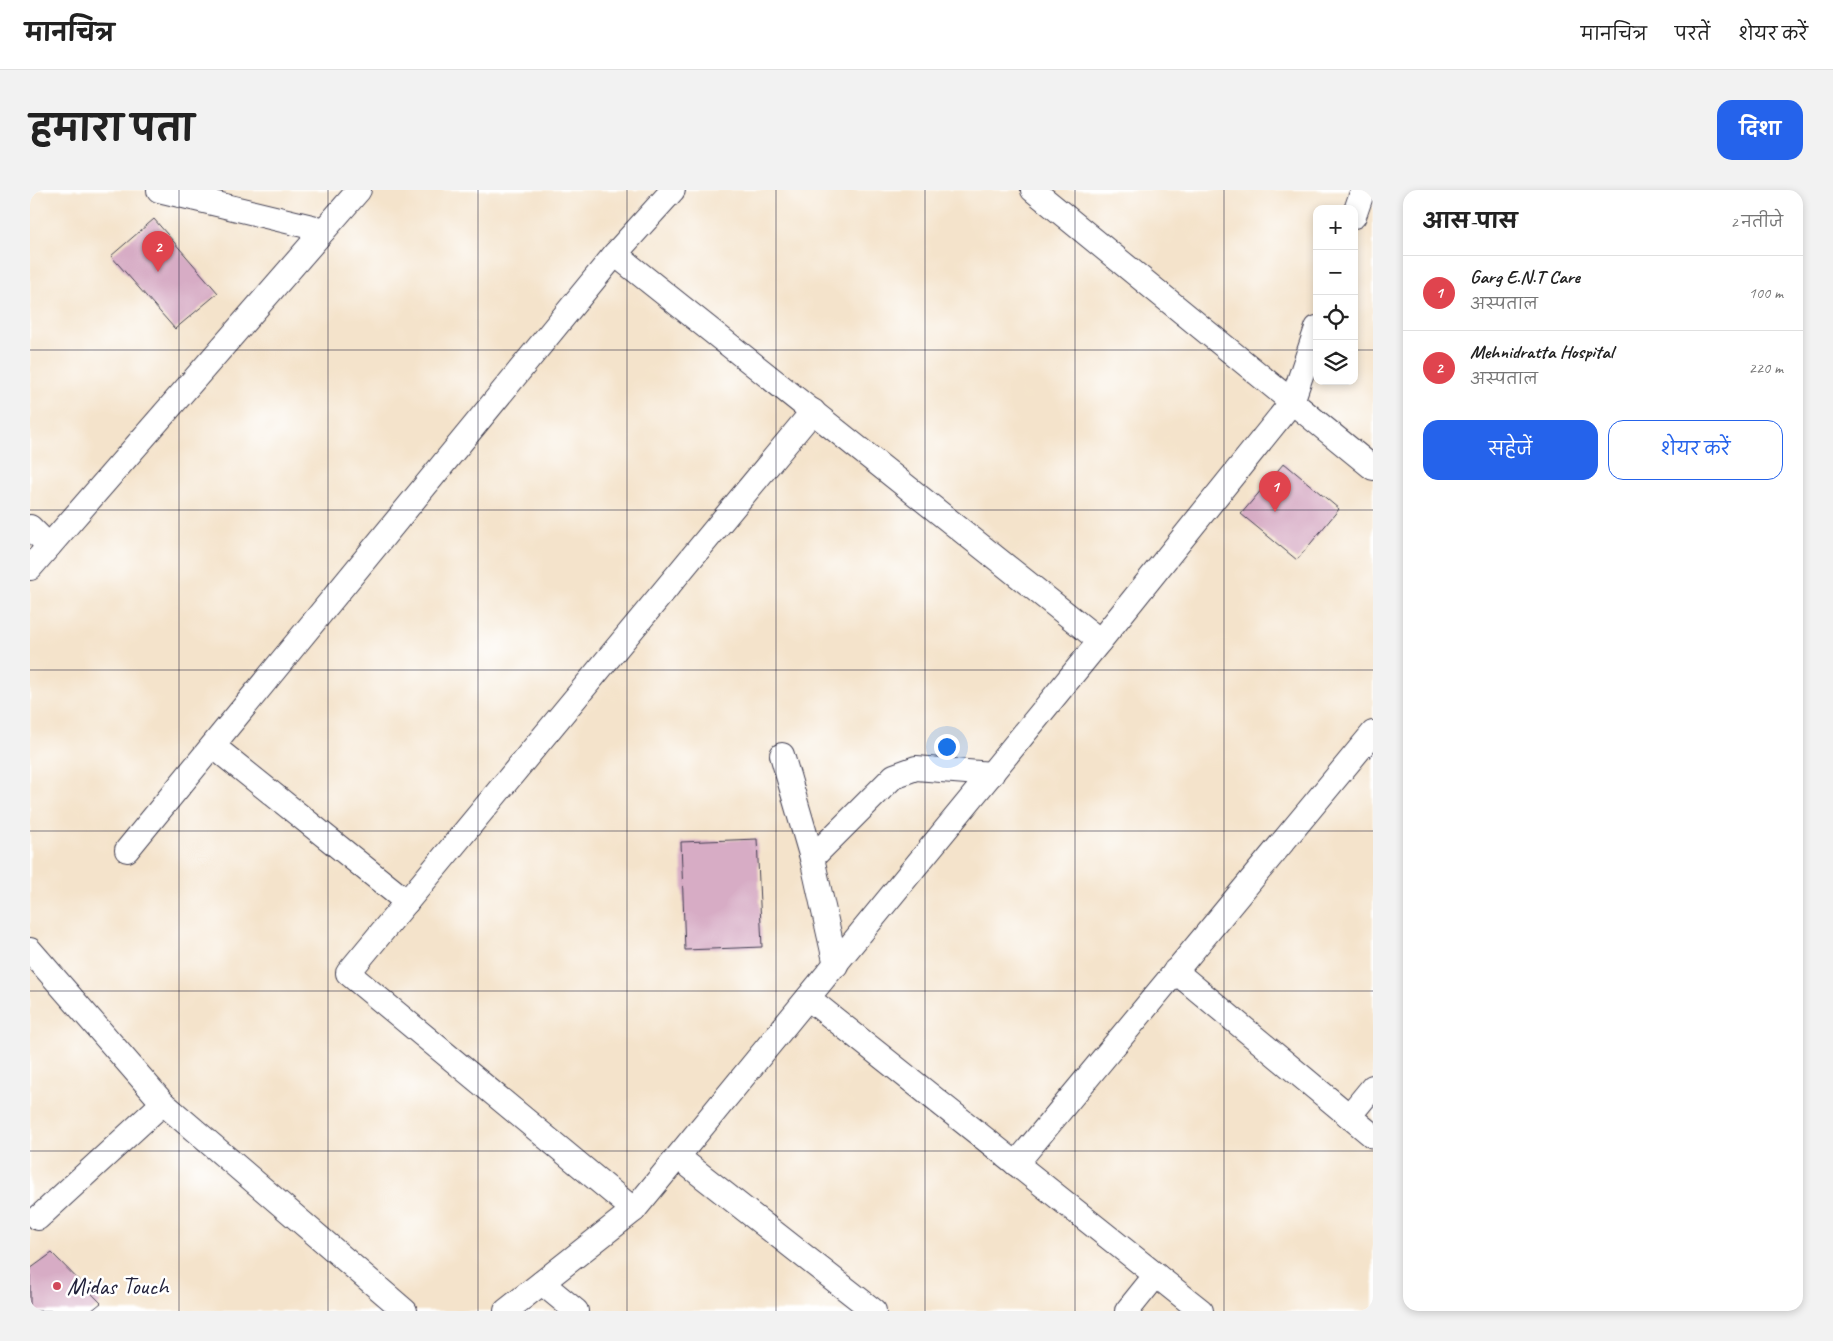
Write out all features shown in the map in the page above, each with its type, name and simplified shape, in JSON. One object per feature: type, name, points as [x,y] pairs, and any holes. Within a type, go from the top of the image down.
[{"type":"street","points":[[159,190],[324,230]]},
{"type":"street","points":[[30,568],[358,190]]},
{"type":"street","points":[[127,850],[615,254],[673,190]]},
{"type":"street","points":[[1033,190],[1373,468]]},
{"type":"street","points":[[1358,205],[1363,190]]},
{"type":"street","points":[[615,254],[1100,641]]},
{"type":"street","points":[[506,1311],[634,1210],[992,774],[1292,402],[1313,340]]},
{"type":"street","points":[[634,1210],[348,974],[813,411]]},
{"type":"street","points":[[30,528],[49,546]]},
{"type":"street","points":[[1016,1164],[1373,733]]},
{"type":"street","points":[[213,746],[407,902]]},
{"type":"street","points":[[782,755],[812,858],[836,965]]},
{"type":"street","points":[[812,858],[894,776],[916,768],[992,774]]},
{"type":"street","points":[[30,950],[163,1103],[405,1311]]},
{"type":"street","points":[[1175,971],[1373,1136]]},
{"type":"street","points":[[808,998],[1201,1311]]},
{"type":"street","points":[[1349,1116],[1373,1087]]},
{"type":"street","points":[[38,1218],[163,1103]]},
{"type":"street","points":[[678,1157],[874,1311]]},
{"type":"street","points":[[1127,1311],[1156,1275]]},
{"type":"street","points":[[542,1283],[576,1311]]},
{"type":"building","points":[[154,219],[218,293],[175,329],[111,256]]},
{"type":"building","points":[[1284,463],[1339,509],[1297,560],[1241,514]]},
{"type":"building","points":[[757,839],[762,947],[685,950],[681,842]]},
{"type":"building","name":"Midas Touch","points":[[52,1253],[101,1303],[91,1311],[30,1311],[30,1269]]},
{"type":"place","name":"Mehnidratta Hospital","points":[[158,272]]},
{"type":"place","name":"Garg E.N.T Care","points":[[1275,512]]},
{"type":"place","name":"Midas Touch","points":[[57,1286]]}]
